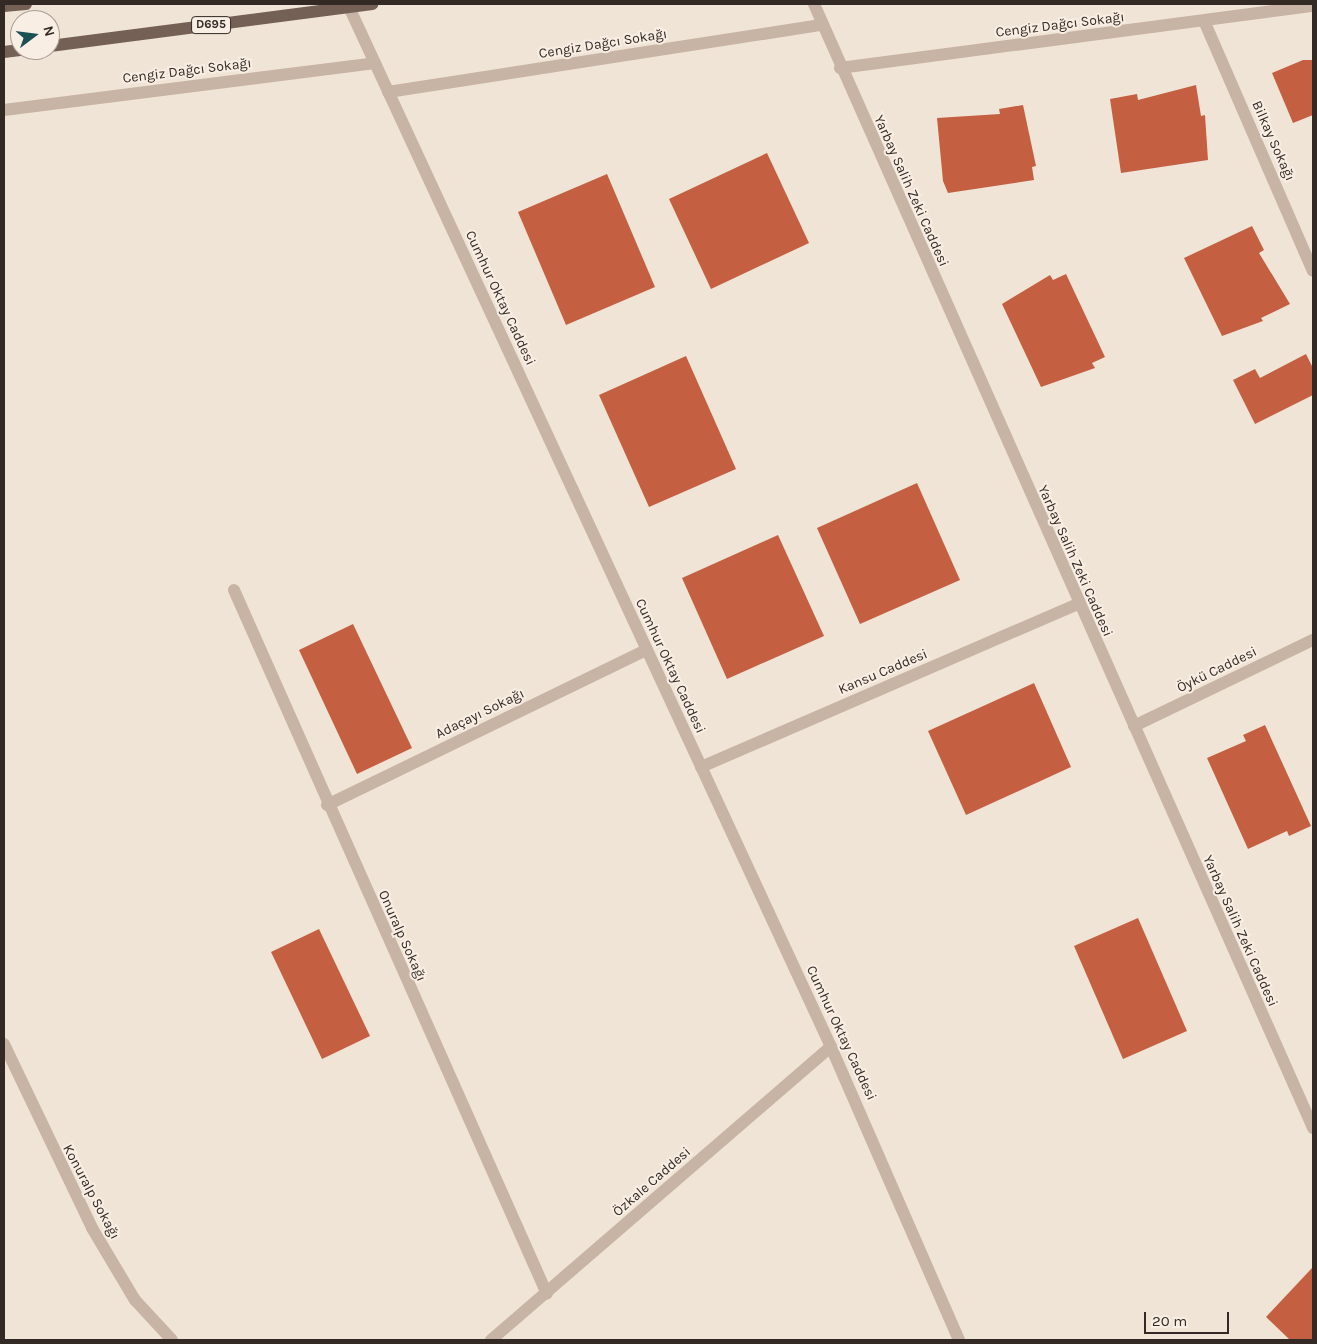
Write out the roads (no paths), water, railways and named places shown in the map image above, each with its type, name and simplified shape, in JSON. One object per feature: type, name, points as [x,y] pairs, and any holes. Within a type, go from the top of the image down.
[{"type":"main road","points":[[4,6],[26,4]]},
{"type":"main road","name":"D695","points":[[60,45],[372,4]]},
{"type":"street","name":"Yarbay Salih Zeki Caddesi","points":[[814,4],[840,68],[1077,604],[1134,726],[1313,1128]]},
{"type":"street","name":"Cengiz Dağcı Sokağı","points":[[840,68],[1205,23],[1313,6]]},
{"type":"street","name":"Cumhur Oktay Caddesi","points":[[349,7],[646,650],[832,1046],[959,1340]]},
{"type":"street","name":"Bilkay Sokağı","points":[[1205,23],[1313,271]]},
{"type":"street","name":"Cengiz Dağcı Sokağı","points":[[388,92],[823,25]]},
{"type":"street","name":"Cengiz Dağcı Sokağı","points":[[4,110],[375,63]]},
{"type":"street","name":"Onuralp Sokağı","points":[[234,590],[327,805],[546,1294]]},
{"type":"street","name":"Kansu Caddesi","points":[[701,767],[1077,604]]},
{"type":"street","name":"Öykü Caddesi","points":[[1134,726],[1313,640]]},
{"type":"street","name":"Adaçayı Sokağı","points":[[327,805],[646,650]]},
{"type":"street","name":"Konuralp Sokağı","points":[[4,1044],[92,1228],[135,1300],[172,1340]]},
{"type":"street","name":"Özkale Caddesi","points":[[492,1340],[832,1046]]}]
